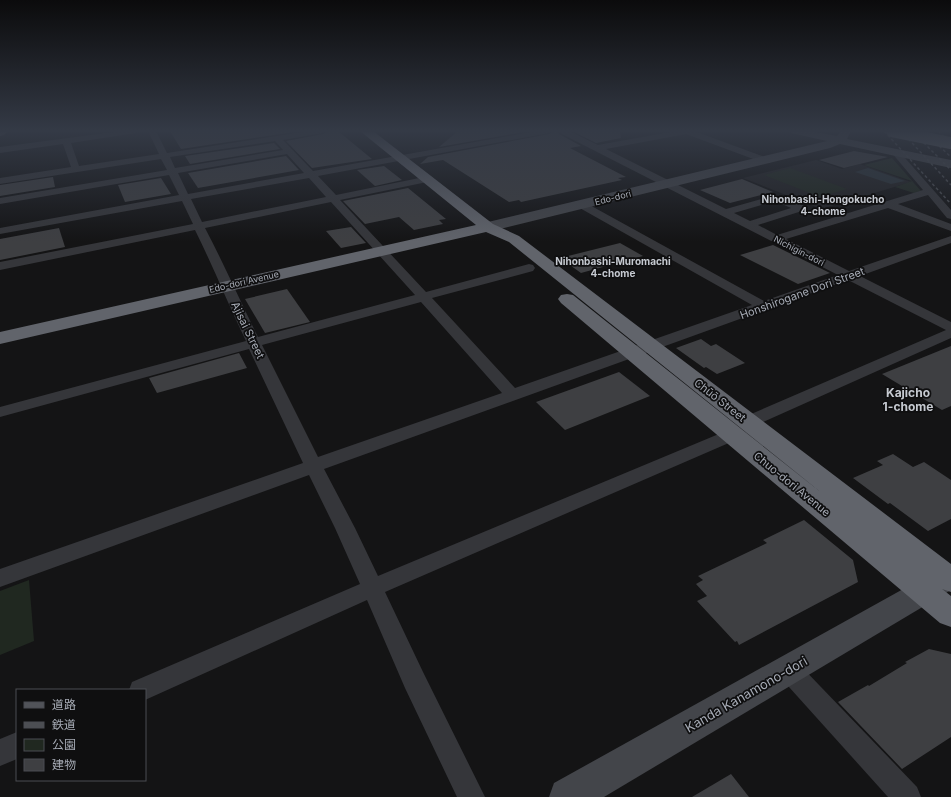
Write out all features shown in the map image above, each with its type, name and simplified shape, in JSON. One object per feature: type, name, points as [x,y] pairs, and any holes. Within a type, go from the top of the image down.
[{"type":"highway","points":[[415,168],[488,227],[514,239],[643,350]]},
{"type":"highway","points":[[488,227],[498,242],[530,268],[643,350]]},
{"type":"highway","name":"Edo-dori Avenue","points":[[0,338],[488,227]]},
{"type":"highway","name":"Chuo-dori Avenue","points":[[643,350],[740,428],[943,582],[951,614]]},
{"type":"main road","name":"Edo-dori","points":[[488,227],[736,168]]},
{"type":"main road","name":"Kanda Kanamono-dori","points":[[568,797],[788,669],[943,582]]},
{"type":"street","points":[[0,181],[81,168]]},
{"type":"street","name":"Ajisai Street","points":[[170,168],[314,467],[345,528],[414,680],[471,797]]},
{"type":"street","points":[[0,201],[193,168]]},
{"type":"street","points":[[306,168],[512,396]]},
{"type":"street","points":[[0,231],[344,168]]},
{"type":"street","name":"Nichigin-dori","points":[[638,168],[951,327]]},
{"type":"street","points":[[908,168],[951,216]]},
{"type":"street","points":[[0,266],[429,179]]},
{"type":"street","points":[[776,239],[928,192]]},
{"type":"street","points":[[725,213],[775,198],[801,208],[749,225]]},
{"type":"street","points":[[888,204],[951,228]]},
{"type":"street","points":[[582,205],[764,306]]},
{"type":"street","name":"Honshirogane Dori Street","points":[[0,578],[951,239]]},
{"type":"street","points":[[0,412],[530,268]]},
{"type":"street","points":[[144,689],[740,428],[951,333]]},
{"type":"street","points":[[788,669],[907,797]]},
{"type":"street","points":[[0,753],[16,745]]},
{"type":"shaded area","points":[[783,168],[872,168],[911,182],[821,209],[743,178]]},
{"type":"shaded area","points":[[869,168],[905,181],[891,184],[855,172]]},
{"type":"green space","points":[[791,168],[847,189],[820,197],[764,175]]},
{"type":"green space","points":[[874,168],[901,168],[921,191],[914,193],[895,187],[912,181]]},
{"type":"green space","points":[[29,580],[34,641],[0,655],[0,591]]},
{"type":"building","points":[[216,168],[297,168],[299,170],[198,188],[188,173]]},
{"type":"building","points":[[387,168],[402,180],[375,186],[357,170]]},
{"type":"building","points":[[456,168],[609,168],[626,177],[618,178],[622,180],[521,202],[519,200],[509,202]]},
{"type":"building","points":[[53,177],[55,187],[0,196],[0,185]]},
{"type":"building","points":[[161,178],[171,194],[125,202],[118,185]]},
{"type":"building","points":[[742,179],[773,192],[730,203],[700,190]]},
{"type":"building","points":[[408,188],[446,219],[439,220],[443,224],[414,230],[399,217],[365,224],[343,201]]},
{"type":"building","points":[[351,227],[366,243],[341,248],[326,231]]},
{"type":"building","points":[[59,228],[65,247],[0,260],[0,239]]},
{"type":"building","points":[[620,243],[643,256],[581,273],[560,258]]},
{"type":"building","points":[[773,245],[830,273],[798,284],[740,255]]},
{"type":"building","points":[[287,289],[310,322],[265,333],[245,299]]},
{"type":"building","points":[[701,339],[711,346],[716,344],[745,363],[717,374],[706,367],[704,368],[676,348]]},
{"type":"building","points":[[951,346],[951,406],[942,410],[882,374]]},
{"type":"building","points":[[239,353],[247,368],[157,393],[149,378]]},
{"type":"building","points":[[619,372],[650,396],[565,430],[536,402]]},
{"type":"building","points":[[893,454],[913,467],[924,462],[951,480],[951,519],[928,531],[853,478],[883,465],[877,461]]},
{"type":"building","points":[[804,520],[853,560],[858,582],[739,645],[737,641],[735,642],[697,601],[707,596],[696,584],[703,580],[698,576],[767,543],[763,540]]},
{"type":"building","points":[[929,649],[951,654],[951,737],[902,769],[838,702],[868,685],[869,686],[907,663],[905,662]]},
{"type":"building","points":[[731,774],[749,797],[692,797]]},
{"type":"railway","points":[[918,168],[951,204]]},
{"type":"railway","points":[[935,168],[951,185]]},
{"type":"district","name":"Nihonbashi-Hongokucho 4-chome","points":[[823,204]]},
{"type":"district","name":"Nihonbashi-Muromachi 4-chome","points":[[613,266]]},
{"type":"district","name":"Kajicho 1-chome","points":[[908,400]]}]
